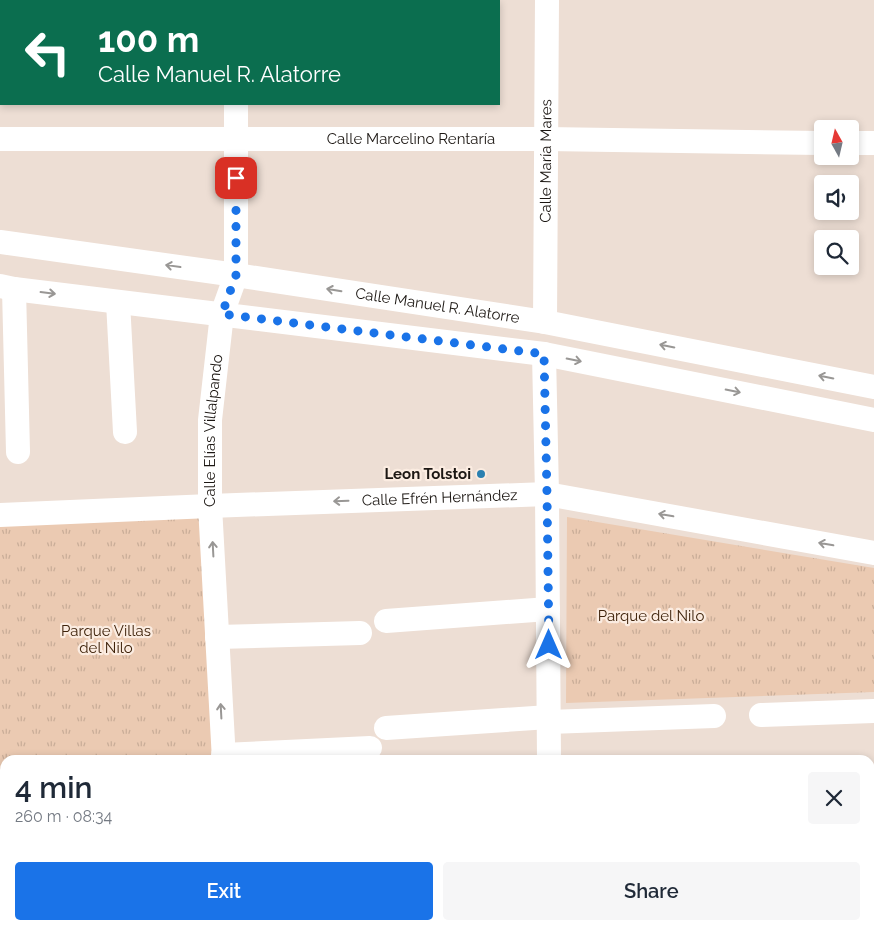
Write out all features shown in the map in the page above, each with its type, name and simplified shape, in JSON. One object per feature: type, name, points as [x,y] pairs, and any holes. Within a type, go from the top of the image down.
[{"type":"street","name":"Calle María Mares","points":[[545,322],[547,0]]},
{"type":"street","name":"Calle Elías Villalpando","points":[[224,755],[210,506],[210,420],[222,314],[236,275],[236,105]]},
{"type":"street","name":"Calle Marcelino Rentaría","points":[[0,139],[546,139],[814,142]]},
{"type":"street","points":[[859,143],[874,143]]},
{"type":"street","name":"Calle Manuel R. Alatorre","points":[[0,242],[236,275],[545,322],[874,387]]},
{"type":"street","name":"Calle Manuel R. Alatorre","points":[[7,287],[544,354],[874,420]]},
{"type":"street","points":[[7,287],[18,452]]},
{"type":"street","points":[[118,302],[125,432]]},
{"type":"street","points":[[544,354],[549,755]]},
{"type":"street","name":"Calle Efrén Hernández","points":[[0,515],[547,494],[874,552]]},
{"type":"street","points":[[386,621],[548,609]]},
{"type":"street","points":[[217,637],[360,633]]},
{"type":"street","points":[[761,714],[874,711]]},
{"type":"street","points":[[386,728],[549,719],[714,716]]},
{"type":"street","points":[[268,755],[370,748]]},
{"type":"green space","name":"Parque Villas del Nilo","points":[[207,510],[215,755],[0,755],[0,519]]},
{"type":"green space","name":"Parque del Nilo","points":[[567,517],[874,568],[874,692],[566,703]]},
{"type":"place","name":"Leon Tolstoi","points":[[481,474]]},
{"type":"route","points":[[236,178],[236,275],[222,314],[544,354],[549,645]]}]
